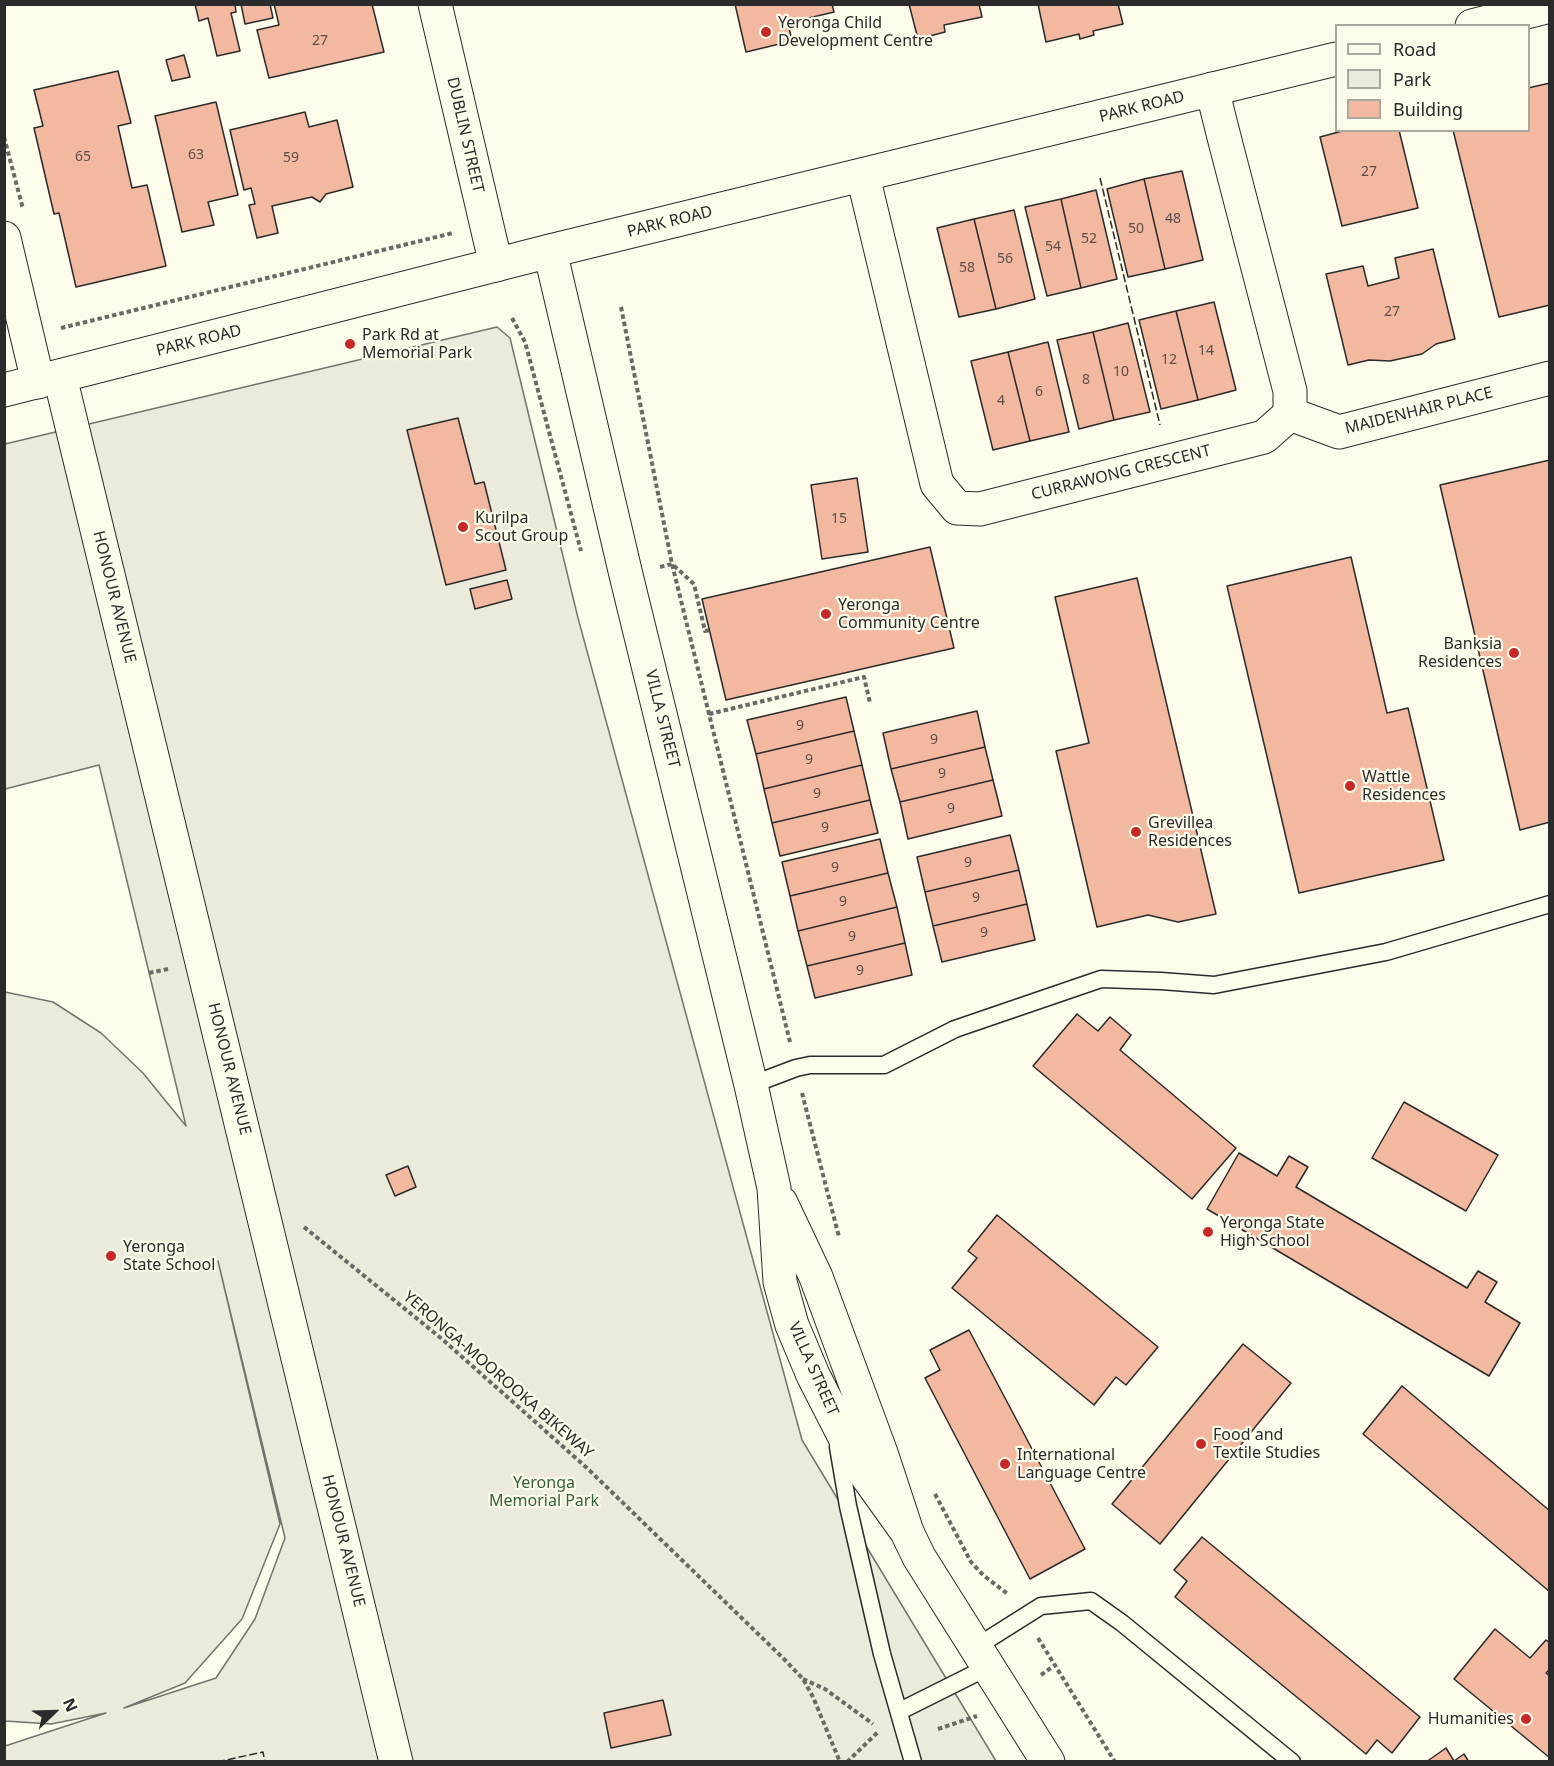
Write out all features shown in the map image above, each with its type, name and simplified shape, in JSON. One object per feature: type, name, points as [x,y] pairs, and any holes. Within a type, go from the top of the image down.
[{"type":"street","name":"DUBLIN STREET","points":[[435,4],[496,265]]},
{"type":"street","points":[[1480,24],[1550,6]]},
{"type":"street","name":"PARK ROAD","points":[[4,390],[550,251],[1335,59]]},
{"type":"street","points":[[1212,89],[1290,391],[1290,414]]},
{"type":"street","name":"CURRAWONG CRESCENT","points":[[863,176],[937,484],[957,508],[980,508],[1264,437],[1290,414]]},
{"type":"street","name":"HONOUR AVENUE","points":[[4,238],[49,379],[396,1761]]},
{"type":"street","name":"VILLA STREET","points":[[550,251],[615,530],[751,1085],[774,1188],[780,1282],[792,1326],[813,1375],[859,1465],[907,1532],[920,1557],[1048,1761]]},
{"type":"street","name":"MAIDENHAIR PLACE","points":[[1290,414],[1339,432],[1550,378]]},
{"type":"street","name":"VILLA STREET","points":[[774,1188],[816,1277],[881,1453],[907,1532]]},
{"type":"lane","points":[[751,1085],[810,1065],[884,1065],[955,1029],[1101,979],[1214,985],[1386,952],[1550,904]]},
{"type":"lane","points":[[833,1416],[848,1506],[882,1654],[913,1761]]},
{"type":"lane","points":[[900,1711],[982,1657],[1041,1606],[1091,1601],[1122,1623],[1292,1761]]},
{"type":"path","points":[[55,330],[454,232]]},
{"type":"path","points":[[621,307],[672,564],[791,1048]]},
{"type":"path","points":[[512,318],[525,342],[584,562]]},
{"type":"path","points":[[657,567],[672,564]]},
{"type":"path","points":[[672,564],[694,584],[705,631],[710,630]]},
{"type":"path","points":[[709,714],[864,677],[870,703]]},
{"type":"path","points":[[150,973],[175,968]]},
{"type":"path","points":[[800,1084],[840,1241]]},
{"type":"path","name":"YERONGA-MOOROOKA BIKEWAY","points":[[303,1227],[442,1339],[587,1468],[803,1679],[840,1761]]},
{"type":"path","points":[[931,1488],[971,1562],[1016,1602]]},
{"type":"path","points":[[1035,1633],[1115,1761]]},
{"type":"path","points":[[1041,1675],[1055,1665]]},
{"type":"path","points":[[803,1679],[825,1689],[880,1729],[847,1761]]},
{"type":"path","points":[[938,1729],[985,1713]]},
{"type":"green space","name":"Yeronga Memorial Park","points":[[497,327],[510,338],[578,618],[802,1440],[996,1761],[5,1762],[5,1746],[106,1713],[51,1724],[5,1721],[5,992],[53,1002],[101,1033],[143,1073],[186,1126],[99,765],[5,789],[5,444]],"holes":[[[218,1261],[285,1538],[255,1619],[216,1678],[124,1708],[185,1683],[242,1619],[280,1524]]]},
{"type":"building","points":[[195,4],[235,4],[236,12],[231,13],[240,51],[217,56],[208,18],[199,21]]},
{"type":"building","points":[[241,4],[270,4],[273,18],[245,24]]},
{"type":"building","points":[[274,4],[372,4],[384,52],[269,78],[257,30],[279,25]]},
{"type":"building","name":"Yeronga Child Development Centre","points":[[735,4],[832,4],[834,12],[788,23],[792,41],[746,52]]},
{"type":"building","points":[[909,4],[979,4],[982,17],[944,25],[945,32],[918,39]]},
{"type":"building","points":[[1038,4],[1118,4],[1123,24],[1093,31],[1094,35],[1080,39],[1079,34],[1046,42]]},
{"type":"building","points":[[184,55],[190,77],[172,81],[166,60]]},
{"type":"building","points":[[118,71],[131,123],[118,126],[132,188],[147,185],[166,266],[76,287],[59,213],[54,214],[34,128],[43,126],[34,90]]},
{"type":"building","points":[[1550,83],[1550,305],[1499,317],[1453,132],[1530,132],[1530,88]]},
{"type":"building","points":[[216,102],[238,195],[208,202],[214,225],[182,232],[155,116]]},
{"type":"building","points":[[305,112],[309,127],[337,120],[353,187],[326,194],[320,202],[312,197],[272,206],[278,233],[257,238],[249,205],[255,204],[251,188],[244,190],[230,130]]},
{"type":"building","points":[[1339,132],[1399,132],[1418,208],[1342,226],[1320,137]]},
{"type":"building","points":[[1182,171],[1203,260],[1165,269],[1144,179]]},
{"type":"building","points":[[1144,179],[1165,269],[1128,277],[1107,189]]},
{"type":"building","points":[[1096,190],[1117,279],[1081,288],[1061,199]]},
{"type":"building","points":[[1061,199],[1081,288],[1047,296],[1025,207]]},
{"type":"building","points":[[1014,210],[1035,299],[996,309],[974,219]]},
{"type":"building","points":[[974,219],[996,309],[959,317],[937,228]]},
{"type":"building","points":[[1433,249],[1455,339],[1436,344],[1422,354],[1390,361],[1369,360],[1348,365],[1326,274],[1363,266],[1368,286],[1399,278],[1395,258]]},
{"type":"building","points":[[1214,302],[1236,390],[1198,400],[1176,311]]},
{"type":"building","points":[[1176,311],[1198,400],[1161,409],[1139,320]]},
{"type":"building","points":[[1128,323],[1150,412],[1114,420],[1093,332]]},
{"type":"building","points":[[1093,332],[1114,420],[1079,429],[1057,340]]},
{"type":"building","points":[[1048,342],[1069,432],[1030,441],[1008,352]]},
{"type":"building","points":[[1008,352],[1030,441],[993,450],[971,361]]},
{"type":"building","name":"Kurilpa Scout Group","points":[[458,418],[475,484],[484,482],[506,570],[446,585],[407,430]]},
{"type":"building","name":"Banksia Residences","points":[[1550,460],[1550,822],[1520,830],[1440,485]]},
{"type":"building","points":[[857,478],[868,552],[822,559],[811,485]]},
{"type":"building","name":"Yeronga Community Centre","points":[[930,547],[954,648],[726,700],[702,599]]},
{"type":"building","name":"Wattle Residences","points":[[1351,557],[1387,713],[1408,708],[1444,860],[1299,893],[1227,586]]},
{"type":"building","name":"Grevillea Residences","points":[[1137,578],[1216,914],[1178,922],[1148,915],[1097,927],[1056,751],[1089,743],[1055,597]]},
{"type":"building","points":[[507,580],[512,599],[475,609],[470,589]]},
{"type":"building","points":[[846,697],[854,731],[756,754],[747,720]]},
{"type":"building","points":[[977,711],[985,747],[891,769],[883,733]]},
{"type":"building","points":[[854,731],[862,765],[764,789],[756,754]]},
{"type":"building","points":[[985,747],[993,780],[900,802],[891,769]]},
{"type":"building","points":[[862,765],[870,800],[772,823],[764,789]]},
{"type":"building","points":[[993,780],[1002,816],[908,839],[900,802]]},
{"type":"building","points":[[870,800],[878,833],[780,856],[772,823]]},
{"type":"building","points":[[1010,835],[1019,870],[925,892],[917,857]]},
{"type":"building","points":[[880,839],[888,873],[790,896],[782,862]]},
{"type":"building","points":[[1019,870],[1027,904],[933,926],[925,892]]},
{"type":"building","points":[[888,873],[897,907],[798,931],[790,896]]},
{"type":"building","points":[[1027,904],[1035,940],[942,962],[933,926]]},
{"type":"building","points":[[897,907],[905,943],[807,966],[798,931]]},
{"type":"building","points":[[905,943],[912,975],[815,998],[807,966]]},
{"type":"building","points":[[1077,1014],[1098,1031],[1110,1017],[1131,1035],[1120,1050],[1236,1148],[1192,1199],[1033,1066]]},
{"type":"building","points":[[1404,1102],[1498,1155],[1466,1211],[1372,1158]]},
{"type":"building","points":[[1239,1153],[1277,1176],[1289,1156],[1308,1167],[1296,1187],[1467,1288],[1478,1271],[1497,1282],[1485,1302],[1520,1323],[1489,1376],[1207,1209]]},
{"type":"building","points":[[408,1166],[416,1187],[395,1196],[386,1175]]},
{"type":"building","points":[[997,1215],[1158,1347],[1126,1385],[1116,1377],[1094,1405],[952,1288],[977,1258],[968,1251]]},
{"type":"building","name":"International Language Centre","points":[[969,1330],[1085,1549],[1030,1579],[925,1378],[940,1370],[930,1350]]},
{"type":"building","name":"Food and Textile Studies","points":[[1243,1344],[1291,1383],[1160,1544],[1112,1504]]},
{"type":"building","points":[[1402,1386],[1550,1511],[1550,1592],[1363,1434]]},
{"type":"building","points":[[1202,1537],[1420,1717],[1392,1753],[1377,1740],[1366,1754],[1175,1597],[1187,1581],[1174,1570]]},
{"type":"building","name":"Humanities","points":[[1495,1629],[1530,1658],[1546,1640],[1550,1643],[1550,1669],[1546,1673],[1550,1676],[1550,1758],[1454,1679]]},
{"type":"building","points":[[663,1700],[671,1735],[611,1748],[604,1713]]},
{"type":"building","points":[[1446,1748],[1454,1761],[1464,1754],[1469,1762],[1426,1762]]},
{"type":"fence","points":[[1100,178],[1160,425]]},
{"type":"fence","points":[[217,1762],[263,1752],[265,1762]]},
{"type":"place","name":"Yeronga Child Development Centre","points":[[766,32]]},
{"type":"place","name":"Park Rd at Memorial Park","points":[[350,344]]},
{"type":"place","name":"Kurilpa Scout Group","points":[[463,527]]},
{"type":"place","name":"Yeronga Community Centre","points":[[826,614]]},
{"type":"place","name":"Banksia Residences","points":[[1514,653]]},
{"type":"place","name":"Wattle Residences","points":[[1350,786]]},
{"type":"place","name":"Grevillea Residences","points":[[1136,832]]},
{"type":"place","name":"Yeronga State High School","points":[[1208,1232]]},
{"type":"place","name":"Yeronga State School","points":[[111,1256]]},
{"type":"place","name":"Food and Textile Studies","points":[[1201,1444]]},
{"type":"place","name":"International Language Centre","points":[[1005,1464]]},
{"type":"place","name":"Humanities","points":[[1526,1719]]}]
